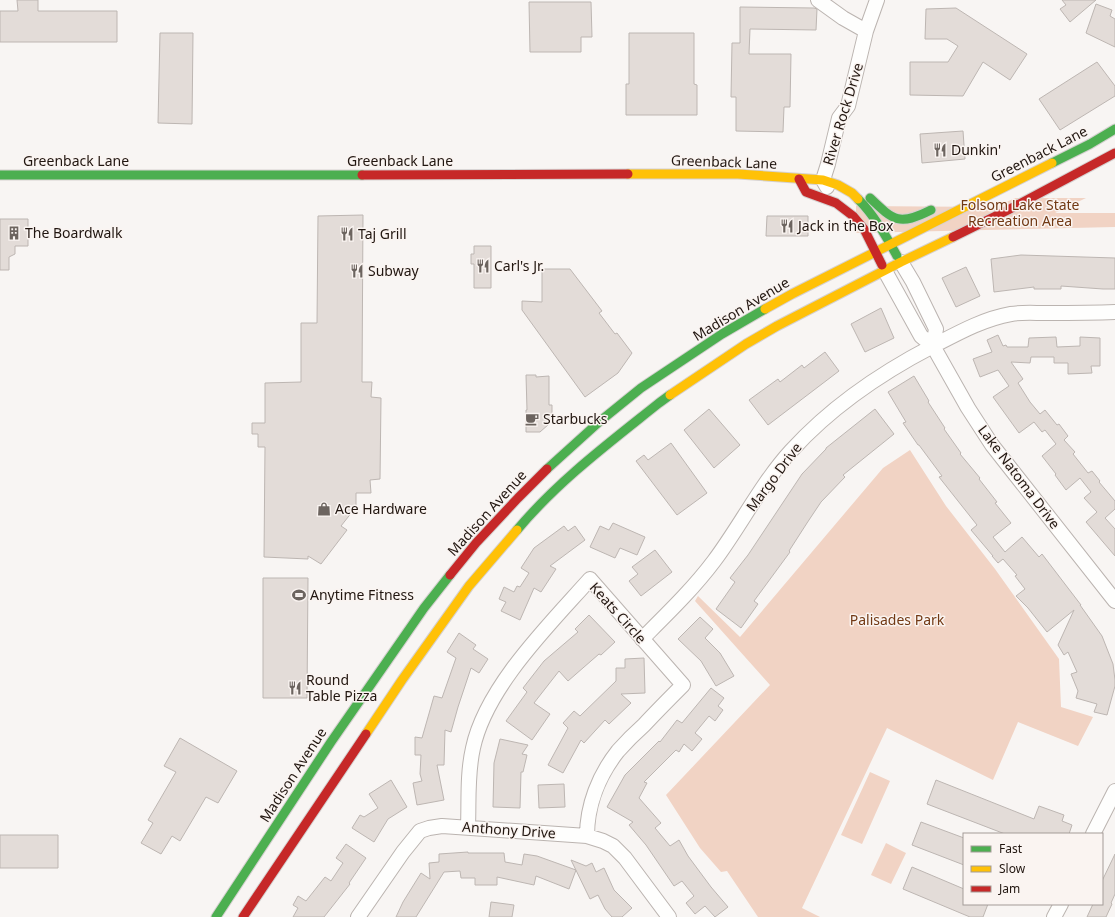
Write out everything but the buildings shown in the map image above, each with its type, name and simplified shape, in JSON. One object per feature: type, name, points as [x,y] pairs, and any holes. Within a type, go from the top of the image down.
[{"type":"main road","name":"Greenback Lane","points":[[890,244],[1090,144],[1115,129]]},
{"type":"main road","points":[[243,917],[380,711],[469,586],[532,512],[594,455],[659,403],[746,344],[777,326],[901,262],[1008,210],[1115,153]]},
{"type":"main road","name":"Greenback Lane","points":[[0,175],[738,174],[822,180],[838,185],[852,193],[863,204],[882,230],[901,262]]},
{"type":"main road","points":[[800,179],[806,192],[836,203],[853,216],[864,229],[885,271]]},
{"type":"main road","points":[[838,185],[847,186],[865,193],[891,217],[898,220],[910,220],[936,208]]},
{"type":"main road","points":[[968,196],[994,193]]},
{"type":"main road","name":"Madison Avenue","points":[[216,917],[331,742],[424,608],[476,543],[557,459],[641,388],[722,334],[768,307],[890,244]]},
{"type":"street","points":[[818,0],[843,18],[866,31]]},
{"type":"street","name":"River Rock Drive","points":[[836,203],[822,180],[828,164],[839,118],[848,106],[866,31],[877,0]]},
{"type":"street","points":[[901,262],[913,282],[936,329],[933,346]]},
{"type":"street","name":"Lake Natoma Drive","points":[[885,271],[921,336],[933,346],[968,408],[992,446],[1113,596]]},
{"type":"street","name":"Margo Drive","points":[[642,639],[695,584],[715,560],[772,475],[790,451],[843,403],[919,353],[953,335],[990,319],[1012,314],[1115,312]]},
{"type":"street","name":"Keats Circle","points":[[468,827],[468,783],[473,747],[490,704],[506,679],[531,646],[590,579],[683,685],[619,750],[607,766],[598,782],[592,800],[587,827],[587,836]]},
{"type":"street","points":[[1094,833],[1115,791]]},
{"type":"street","name":"Anthony Drive","points":[[358,917],[403,852],[420,831],[442,826],[587,836],[603,841],[613,846],[625,858],[669,917]]},
{"type":"street","points":[[1054,917],[1060,905]]},
{"type":"green space","name":"Folsom Lake State Recreation Area","points":[[1015,198],[1086,198],[1055,213],[1115,213],[1115,227],[856,233],[856,206],[996,207]]},
{"type":"green space","name":"Palisades Park","points":[[910,450],[946,506],[995,569],[1059,659],[1061,707],[1093,717],[1078,746],[1018,722],[993,780],[887,728],[802,908],[820,917],[758,917],[727,871],[721,872],[700,848],[666,795],[770,685],[695,601],[698,596],[740,637],[883,468]]},
{"type":"green space","points":[[870,772],[890,781],[862,844],[841,835]]},
{"type":"green space","points":[[886,843],[906,853],[891,884],[871,875]]},
{"type":"traffic: fast","points":[[1052,163],[1090,144],[1115,129]]},
{"type":"traffic: fast","points":[[0,175],[362,175]]},
{"type":"traffic: fast","points":[[870,198],[885,212],[898,219],[911,218],[931,210]]},
{"type":"traffic: fast","points":[[858,199],[884,233],[897,256]]},
{"type":"traffic: fast","points":[[547,469],[599,422],[641,388],[722,334],[765,309]]},
{"type":"traffic: fast","points":[[517,530],[549,495],[567,479],[603,448],[670,395]]},
{"type":"traffic: fast","points":[[216,917],[331,742],[424,608],[450,575]]},
{"type":"traffic: slow","points":[[765,309],[1052,163]]},
{"type":"traffic: slow","points":[[628,174],[738,174],[823,180],[838,185],[852,193],[858,199]]},
{"type":"traffic: slow","points":[[670,395],[746,344],[777,326],[953,237]]},
{"type":"traffic: slow","points":[[366,734],[402,680],[469,586],[517,530]]},
{"type":"traffic: jam","points":[[953,237],[1008,210],[1115,153]]},
{"type":"traffic: jam","points":[[362,175],[628,174]]},
{"type":"traffic: jam","points":[[799,179],[806,192],[836,203],[853,216],[864,229],[882,265]]},
{"type":"traffic: jam","points":[[450,575],[476,543],[547,469]]},
{"type":"traffic: jam","points":[[243,917],[366,734]]},
{"type":"place","name":"Dunkin'","points":[[940,150]]},
{"type":"place","name":"Jack in the Box","points":[[787,226]]},
{"type":"place","name":"The Boardwalk","points":[[14,233]]},
{"type":"place","name":"Taj Grill","points":[[347,234]]},
{"type":"place","name":"Carl's Jr.","points":[[483,266]]},
{"type":"place","name":"Subway","points":[[357,271]]},
{"type":"place","name":"Starbucks","points":[[532,419]]},
{"type":"place","name":"Ace Hardware","points":[[324,509]]},
{"type":"place","name":"Anytime Fitness","points":[[299,595]]},
{"type":"place","name":"Round Table Pizza","points":[[295,688]]}]
